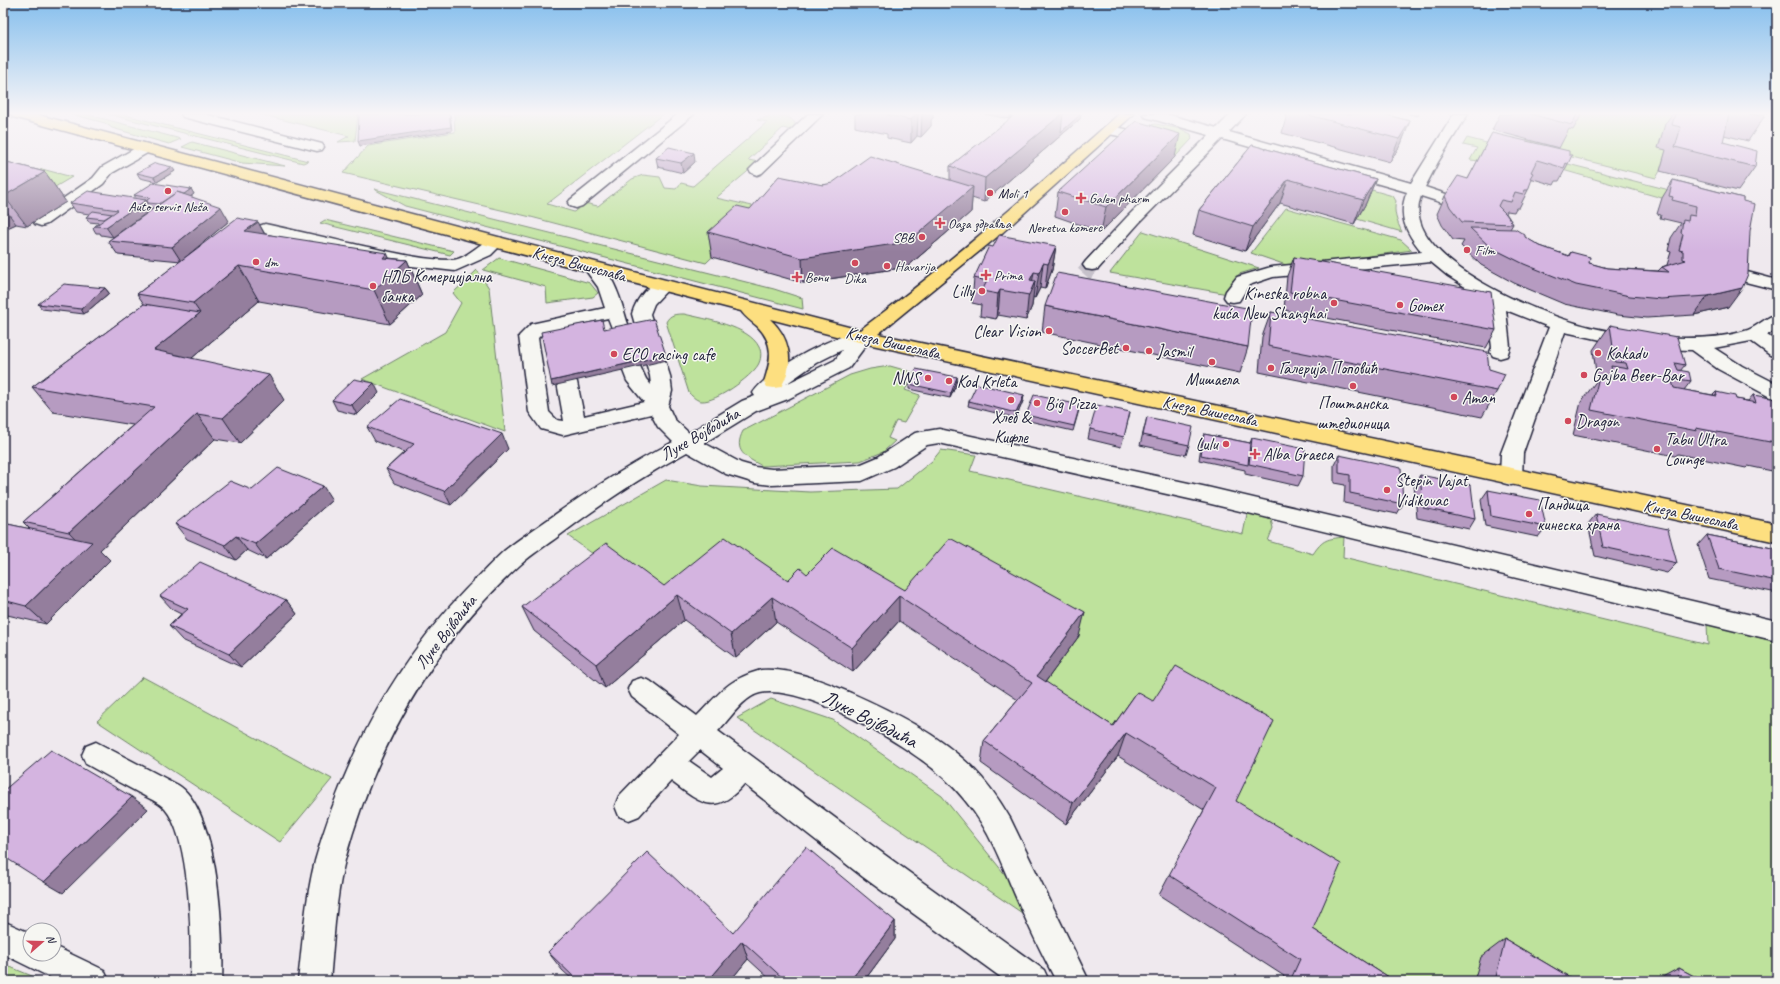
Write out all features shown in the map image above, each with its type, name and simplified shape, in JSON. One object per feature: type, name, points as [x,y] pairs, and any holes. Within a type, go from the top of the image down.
[{"type":"main road","name":"Кнеза Вишеслава","points":[[185,160],[746,308],[864,337],[1777,533]]},
{"type":"main road","points":[[864,337],[900,310],[979,244],[1075,160]]},
{"type":"main road","points":[[746,308],[768,327],[777,338],[780,355],[779,367],[774,382]]},
{"type":"street","points":[[41,221],[98,181],[107,170],[125,160]]},
{"type":"street","points":[[576,203],[630,160]]},
{"type":"street","points":[[757,170],[768,160]]},
{"type":"street","points":[[1092,265],[1133,220],[1194,160]]},
{"type":"street","points":[[1311,160],[1446,199]]},
{"type":"street","points":[[1432,160],[1414,189],[1410,210],[1412,222],[1419,235],[1436,256],[1468,282],[1495,298],[1526,312],[1559,324],[1631,340],[1655,343],[1696,344],[1716,342],[1754,334],[1777,320]]},
{"type":"street","points":[[265,229],[403,260],[455,266],[486,251],[496,242]]},
{"type":"street","points":[[1233,297],[1235,291],[1243,281],[1271,272],[1436,256]]},
{"type":"street","points":[[593,268],[602,276],[607,285],[621,331]]},
{"type":"street","points":[[1736,274],[1777,285]]},
{"type":"street","points":[[658,406],[662,392],[660,376],[641,314],[642,308],[649,298],[662,285]]},
{"type":"street","points":[[1495,298],[1501,347],[1500,352]]},
{"type":"street","points":[[615,311],[556,329],[538,328],[528,336],[539,412],[544,422],[552,427],[563,428],[658,406]]},
{"type":"street","points":[[1511,477],[1512,453],[1559,324]]},
{"type":"street","points":[[1754,334],[1777,351]]},
{"type":"street","name":"Луке Војводића","points":[[749,406],[774,382],[831,348],[864,337]]},
{"type":"street","name":"Луке Војводића","points":[[314,981],[322,909],[330,862],[353,789],[386,720],[404,687],[430,648],[469,601],[512,558],[592,499],[652,462],[688,443],[749,406],[781,394],[842,364],[864,337]]},
{"type":"street","points":[[1696,344],[1726,366],[1777,392]]},
{"type":"street","points":[[632,368],[637,382],[658,406],[665,422],[688,443],[734,469],[755,476],[772,477],[862,473],[886,462],[922,438],[939,436],[1207,495],[1777,631]]},
{"type":"street","points":[[567,382],[575,425]]},
{"type":"street","name":"Луке Војводића","points":[[629,806],[698,733],[743,689],[760,683],[772,682],[790,683],[807,687],[895,727],[916,740],[962,776],[976,791],[989,810],[1006,841],[1072,981]]},
{"type":"street","points":[[641,689],[874,866],[1033,981]]},
{"type":"street","points":[[96,755],[175,798],[187,816],[196,843],[203,895],[207,952],[206,981]]},
{"type":"street","points":[[669,763],[707,791],[713,792],[725,786],[742,766]]},
{"type":"street","points":[[3,937],[22,946]]},
{"type":"street","points":[[55,962],[94,981]]},
{"type":"green space","points":[[230,160],[261,160],[285,166],[242,163]]},
{"type":"green space","points":[[291,160],[308,161],[303,163]]},
{"type":"green space","points":[[355,160],[604,160],[547,204],[574,212],[584,203],[598,206],[632,179],[643,175],[660,177],[665,188],[676,189],[681,183],[693,186],[723,160],[748,160],[759,162],[716,198],[766,209],[740,230],[706,263],[531,217],[343,173]]},
{"type":"green space","points":[[1470,160],[1552,160],[1747,210],[1662,198],[1559,169]]},
{"type":"green space","points":[[1584,160],[1663,160],[1656,178]]},
{"type":"green space","points":[[42,169],[72,177],[55,187],[23,180]]},
{"type":"green space","points":[[1354,185],[1393,196],[1396,201],[1396,217],[1402,232],[1357,219],[1366,203]]},
{"type":"green space","points":[[374,189],[774,289],[802,298],[803,309],[405,206]]},
{"type":"green space","points":[[1286,208],[1401,240],[1412,250],[1292,267],[1251,253]]},
{"type":"green space","points":[[325,220],[454,251],[450,255],[320,223]]},
{"type":"green space","points":[[1143,231],[1259,268],[1239,274],[1228,294],[1110,273]]},
{"type":"green space","points":[[499,258],[590,283],[598,293],[593,297],[547,303],[546,287],[483,270]]},
{"type":"green space","points":[[477,270],[489,288],[505,432],[362,379],[445,332],[461,303],[453,293]]},
{"type":"green space","points":[[676,314],[684,314],[726,324],[746,334],[754,340],[761,351],[758,365],[741,382],[724,393],[708,400],[700,401],[695,398],[689,393],[666,322],[671,316]]},
{"type":"green space","points":[[890,366],[915,373],[905,390],[920,395],[904,423],[896,421],[888,438],[895,441],[883,452],[860,461],[762,466],[750,460],[742,453],[739,444],[743,431],[850,375],[870,369]]},
{"type":"green space","points":[[941,450],[976,455],[970,471],[1243,534],[1247,514],[1262,516],[1271,520],[1273,528],[1268,541],[1313,554],[1320,545],[1326,541],[1333,538],[1344,537],[1343,557],[1708,645],[1707,624],[1777,642],[1777,981],[1348,981],[1223,822],[1260,744],[1105,749],[1033,700],[1078,636],[904,615],[671,610],[568,536],[666,480],[702,486],[810,492],[897,489],[932,461]]},
{"type":"green space","points":[[143,677],[332,779],[280,842],[97,721]]},
{"type":"green space","points":[[771,699],[833,720],[942,796],[1007,877],[1025,915],[737,718]]},
{"type":"green space","points":[[3,964],[44,981],[3,981]]},
{"type":"building","points":[[666,160],[685,160],[681,163]]},
{"type":"building","points":[[864,160],[883,160],[973,187],[908,242],[802,258],[708,232],[737,206],[750,209],[779,176],[823,185],[832,183]]},
{"type":"building","points":[[958,160],[1007,160],[985,178],[950,166]]},
{"type":"building","points":[[1093,160],[1154,160],[1106,207],[1058,192]]},
{"type":"building","points":[[1240,160],[1306,160],[1376,179],[1363,200],[1288,179],[1253,227],[1199,210]]},
{"type":"building","points":[[1478,160],[1570,160],[1568,164],[1566,163],[1564,168],[1537,160],[1531,172],[1533,173],[1530,178],[1532,179],[1528,190],[1525,190],[1523,194],[1515,192],[1511,202],[1501,200],[1498,206],[1513,224],[1462,222],[1450,207],[1445,196],[1458,176],[1468,179]]},
{"type":"building","points":[[1727,160],[1756,160],[1755,167]]},
{"type":"building","points":[[3,161],[45,172],[4,196]]},
{"type":"building","points":[[155,163],[172,167],[154,177],[137,173]]},
{"type":"building","points":[[1673,180],[1743,198],[1743,201],[1755,204],[1750,231],[1748,274],[1742,288],[1708,296],[1661,299],[1630,296],[1576,285],[1524,264],[1490,247],[1470,228],[1515,229],[1540,246],[1569,256],[1571,252],[1590,257],[1589,263],[1607,268],[1669,272],[1662,267],[1686,260],[1683,259],[1683,251],[1679,250],[1683,234],[1681,233],[1683,220],[1688,221],[1689,215],[1695,216],[1696,206],[1672,200],[1673,197],[1669,196]]},
{"type":"building","points":[[153,183],[191,189],[184,194],[177,192],[159,204],[148,203],[147,200],[150,198],[134,195]]},
{"type":"building","points":[[88,191],[146,200],[106,227],[95,226],[118,210],[70,203]]},
{"type":"building","points":[[177,192],[221,207],[172,247],[108,241]]},
{"type":"building","points":[[93,211],[112,214],[104,219],[86,217]]},
{"type":"building","points":[[237,218],[258,222],[245,231],[387,253],[383,258],[407,260],[374,290],[239,266],[193,303],[137,294]]},
{"type":"building","points":[[999,235],[1056,246],[1048,264],[1043,263],[1039,273],[1034,272],[1030,280],[1035,281],[1029,295],[1000,290],[998,294],[982,291],[987,281],[974,278],[989,246],[993,247]]},
{"type":"building","points":[[1294,257],[1491,292],[1496,330],[1290,292]]},
{"type":"building","points":[[1057,273],[1252,309],[1248,347],[1045,306]]},
{"type":"building","points":[[64,284],[105,288],[81,309],[38,304]]},
{"type":"building","points":[[144,304],[200,313],[154,350],[269,375],[223,418],[197,414],[69,532],[23,522],[154,407],[32,387]]},
{"type":"building","points":[[1271,312],[1487,352],[1489,369],[1505,374],[1497,391],[1268,346]]},
{"type":"building","points":[[654,319],[666,355],[551,381],[541,332],[602,320],[604,329]]},
{"type":"building","points":[[1610,325],[1677,337],[1685,365],[1675,363],[1678,370],[1689,372],[1691,381],[1671,378],[1674,388],[1717,396],[1716,392],[1735,396],[1736,399],[1756,403],[1753,395],[1777,399],[1777,442],[1696,428],[1697,431],[1591,410],[1599,377],[1614,380],[1611,366],[1628,369],[1626,363],[1615,362]]},
{"type":"building","points":[[916,369],[957,377],[951,393],[909,384]]},
{"type":"building","points":[[354,379],[374,383],[352,405],[332,400]]},
{"type":"building","points":[[977,384],[1024,395],[1016,413],[969,401]]},
{"type":"building","points":[[1034,395],[1080,405],[1074,426],[1026,415]]},
{"type":"building","points":[[400,399],[502,434],[444,491],[386,469],[414,444],[367,427]]},
{"type":"building","points":[[1097,405],[1130,412],[1124,437],[1090,429]]},
{"type":"building","points":[[1147,417],[1193,427],[1189,445],[1143,435]]},
{"type":"building","points":[[1204,434],[1250,443],[1248,465],[1201,455]]},
{"type":"building","points":[[1252,438],[1305,449],[1303,476],[1249,464]]},
{"type":"building","points":[[1339,455],[1401,468],[1403,504],[1350,493],[1350,475],[1339,473]]},
{"type":"building","points":[[278,468],[323,486],[255,544],[236,536],[225,545],[175,524],[230,481],[252,490]]},
{"type":"building","points":[[1420,475],[1471,485],[1475,519],[1423,508]]},
{"type":"building","points":[[1488,490],[1540,500],[1546,527],[1491,516]]},
{"type":"building","points":[[1596,514],[1668,529],[1677,563],[1603,547]]},
{"type":"building","points":[[3,523],[92,542],[26,606],[3,600]]},
{"type":"building","points":[[1707,535],[1777,549],[1777,581],[1719,569]]},
{"type":"building","points":[[725,537],[788,580],[800,568],[807,574],[833,548],[905,590],[950,538],[1085,612],[1037,676],[1113,726],[1137,692],[1153,701],[1176,666],[1274,721],[1236,801],[1341,864],[1313,929],[1394,981],[1290,981],[1300,959],[1169,875],[1216,788],[1126,733],[1073,803],[984,741],[1032,683],[899,596],[852,648],[772,597],[731,634],[677,595],[596,664],[522,607],[606,543],[664,586]]},
{"type":"building","points":[[200,562],[286,600],[229,654],[169,626],[188,609],[160,596]]},
{"type":"building","points":[[51,750],[132,797],[44,882],[3,856],[3,791]]},
{"type":"building","points":[[806,847],[895,921],[850,981],[786,981],[742,941],[708,981],[578,981],[548,952],[647,852],[733,933]]},
{"type":"building","points":[[1505,939],[1576,981],[1495,981]]},
{"type":"building","points":[[1679,968],[1703,981],[1678,981]]},
{"type":"tunnel","points":[[1068,292],[1092,265]]},
{"type":"place","name":"Auto servis Neša","points":[[168,191]]},
{"type":"place","name":"Moli 1","points":[[990,193]]},
{"type":"place","name":"Galen pharm","points":[[1081,198]]},
{"type":"place","name":"Neretva komerc","points":[[1065,212]]},
{"type":"place","name":"Оаза здравља","points":[[940,223]]},
{"type":"place","name":"SBB","points":[[922,237]]},
{"type":"place","name":"Film","points":[[1467,250]]},
{"type":"place","name":"dm","points":[[256,262]]},
{"type":"place","name":"Dika","points":[[855,263]]},
{"type":"place","name":"Havarija","points":[[887,266]]},
{"type":"place","name":"Prima","points":[[986,275]]},
{"type":"place","name":"Benu","points":[[797,277]]},
{"type":"place","name":"НЛБ Комерцијална банка","points":[[373,286]]},
{"type":"place","name":"Lilly","points":[[982,291]]},
{"type":"place","name":"Kineska robna kuća New Shanghai","points":[[1334,303]]},
{"type":"place","name":"Gomex","points":[[1400,305]]},
{"type":"place","name":"Clear Vision","points":[[1049,331]]},
{"type":"place","name":"SoccerBet","points":[[1126,348]]},
{"type":"place","name":"Jasmil","points":[[1149,351]]},
{"type":"place","name":"Kakadu","points":[[1598,353]]},
{"type":"place","name":"ECO racing cafe","points":[[614,354]]},
{"type":"place","name":"Мишаела","points":[[1212,362]]},
{"type":"place","name":"Галерија Поповић","points":[[1271,368]]},
{"type":"place","name":"Gajba Beer-Bar","points":[[1584,375]]},
{"type":"place","name":"NNS","points":[[928,378]]},
{"type":"place","name":"Kod Krleta","points":[[949,381]]},
{"type":"place","name":"Поштанска штедионица","points":[[1353,386]]},
{"type":"place","name":"Aman","points":[[1454,397]]},
{"type":"place","name":"Хлеб & Кифле","points":[[1011,400]]},
{"type":"place","name":"Big Pizza","points":[[1037,403]]},
{"type":"place","name":"Dragon","points":[[1568,421]]},
{"type":"place","name":"Lulu","points":[[1226,444]]},
{"type":"place","name":"Tabu Ultra Lounge","points":[[1657,449]]},
{"type":"place","name":"Alba Graeca","points":[[1255,454]]},
{"type":"place","name":"Stepin Vajat Vidikovac","points":[[1387,490]]},
{"type":"place","name":"Пандица кинеска храна","points":[[1529,514]]}]
